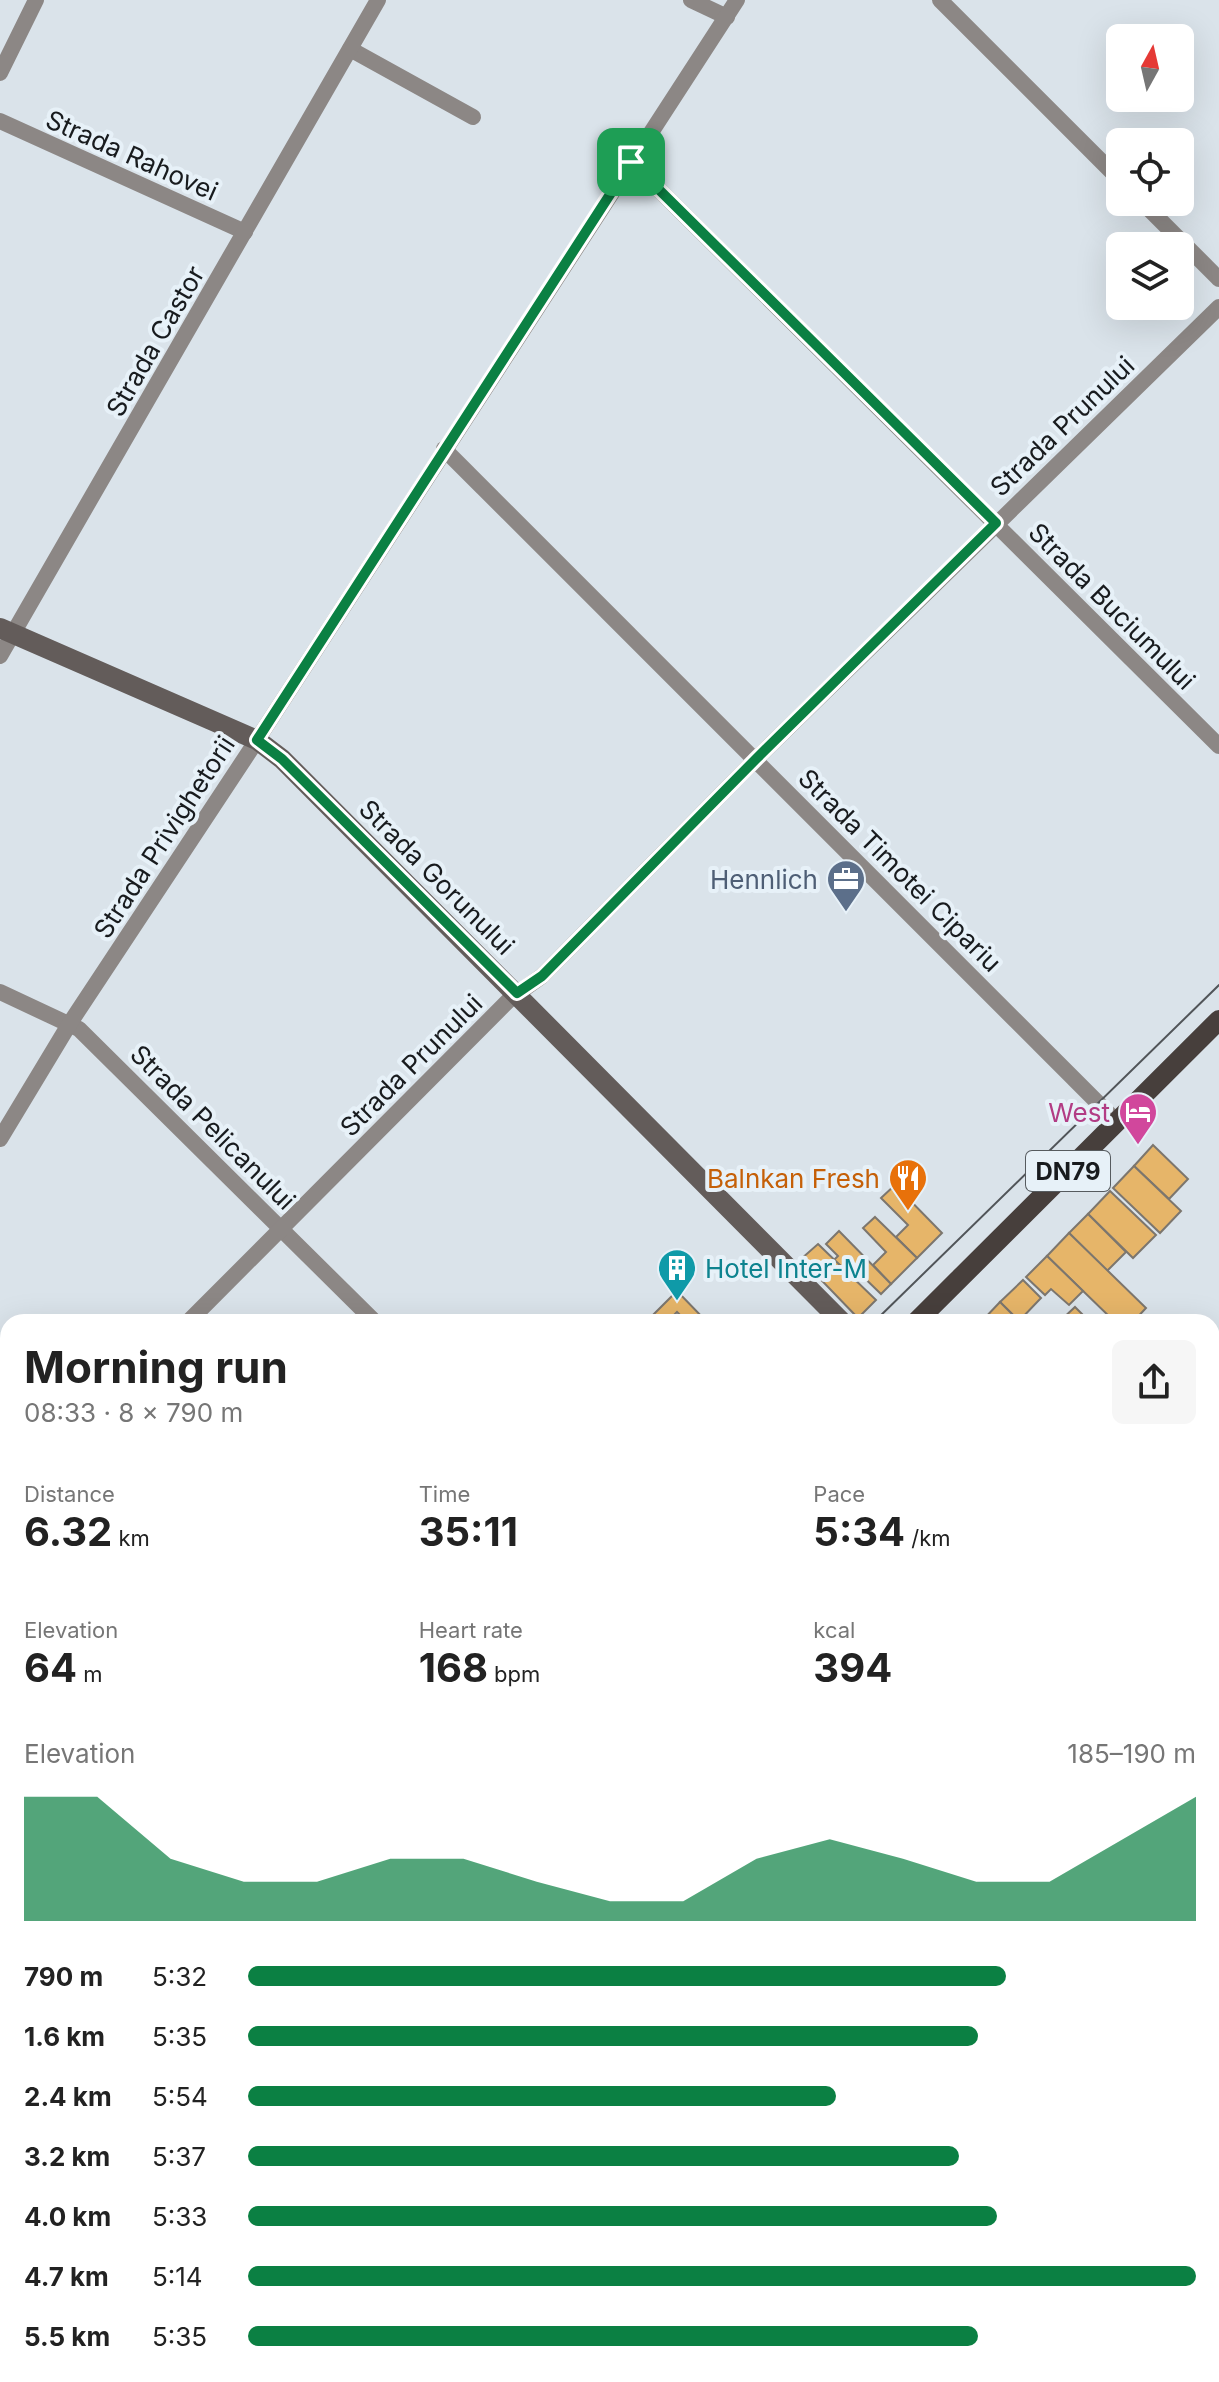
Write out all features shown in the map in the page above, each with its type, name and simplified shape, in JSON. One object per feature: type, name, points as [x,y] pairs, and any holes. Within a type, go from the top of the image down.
[{"type":"main road","name":"DN79","points":[[924,1314],[1219,1020]]},
{"type":"street","points":[[0,73],[36,0]]},
{"type":"street","name":"Strada Castor","points":[[0,656],[6,631],[245,232],[378,0]]},
{"type":"street","points":[[691,0],[727,17]]},
{"type":"street","name":"Strada Privighetorii","points":[[0,1139],[70,1023],[737,0]]},
{"type":"street","points":[[940,0],[1106,166]]},
{"type":"street","points":[[350,49],[473,117]]},
{"type":"street","name":"Strada Rahovei","points":[[0,121],[245,232]]},
{"type":"street","name":"Strada Buciumului","points":[[631,162],[1219,746]]},
{"type":"street","points":[[1156,216],[1219,279]]},
{"type":"street","name":"Strada Prunului","points":[[196,1314],[517,993],[542,976],[756,759],[1219,307]]},
{"type":"street","name":"Strada Timotei Cipariu","points":[[444,449],[1117,1122]]},
{"type":"street","name":"Strada Gorunului","points":[[6,631],[257,740],[282,759],[834,1314]]},
{"type":"street","name":"Strada Pelicanului","points":[[0,992],[70,1023],[86,1036],[367,1314]]},
{"type":"building","points":[[1153,1145],[1188,1179],[1169,1199],[1134,1166]]},
{"type":"building","points":[[1134,1166],[1181,1211],[1160,1233],[1113,1188]]},
{"type":"building","name":"Balnkan Fresh","points":[[895,1185],[942,1233],[917,1258],[896,1237],[908,1225],[881,1198]]},
{"type":"building","points":[[1110,1191],[1156,1235],[1133,1258],[1088,1214]]},
{"type":"building","points":[[1088,1214],[1126,1252],[1107,1271],[1069,1233]]},
{"type":"building","points":[[875,1217],[917,1258],[891,1284],[873,1265],[886,1252],[863,1228]]},
{"type":"building","points":[[839,1231],[891,1284],[881,1294],[847,1261],[842,1267],[834,1260],[838,1256],[826,1244]]},
{"type":"building","points":[[1069,1233],[1146,1308],[1140,1314],[1107,1314],[1047,1256]]},
{"type":"building","points":[[818,1244],[876,1300],[862,1314],[854,1314],[801,1259]]},
{"type":"building","points":[[1047,1256],[1083,1291],[1069,1305],[1051,1289],[1045,1295],[1026,1277]]},
{"type":"building","points":[[1023,1280],[1041,1298],[1026,1314],[1012,1314],[1000,1302]]},
{"type":"building","name":"Hotel Inter-M","points":[[677,1291],[699,1314],[677,1312],[654,1314]]},
{"type":"building","points":[[1000,1302],[1012,1314],[989,1314]]},
{"type":"building","points":[[1075,1307],[1082,1314],[1068,1314]]},
{"type":"tram line","points":[[882,1314],[1219,985]]},
{"type":"place","name":"Hennlich","points":[[846,913]]},
{"type":"place","name":"West","points":[[1138,1146]]},
{"type":"place","name":"Balnkan Fresh","points":[[908,1212]]},
{"type":"place","name":"Hotel Inter-M","points":[[677,1302]]},
{"type":"route","points":[[631,162],[996,523],[756,759],[542,976],[517,993],[282,759],[257,740],[631,162]]}]
